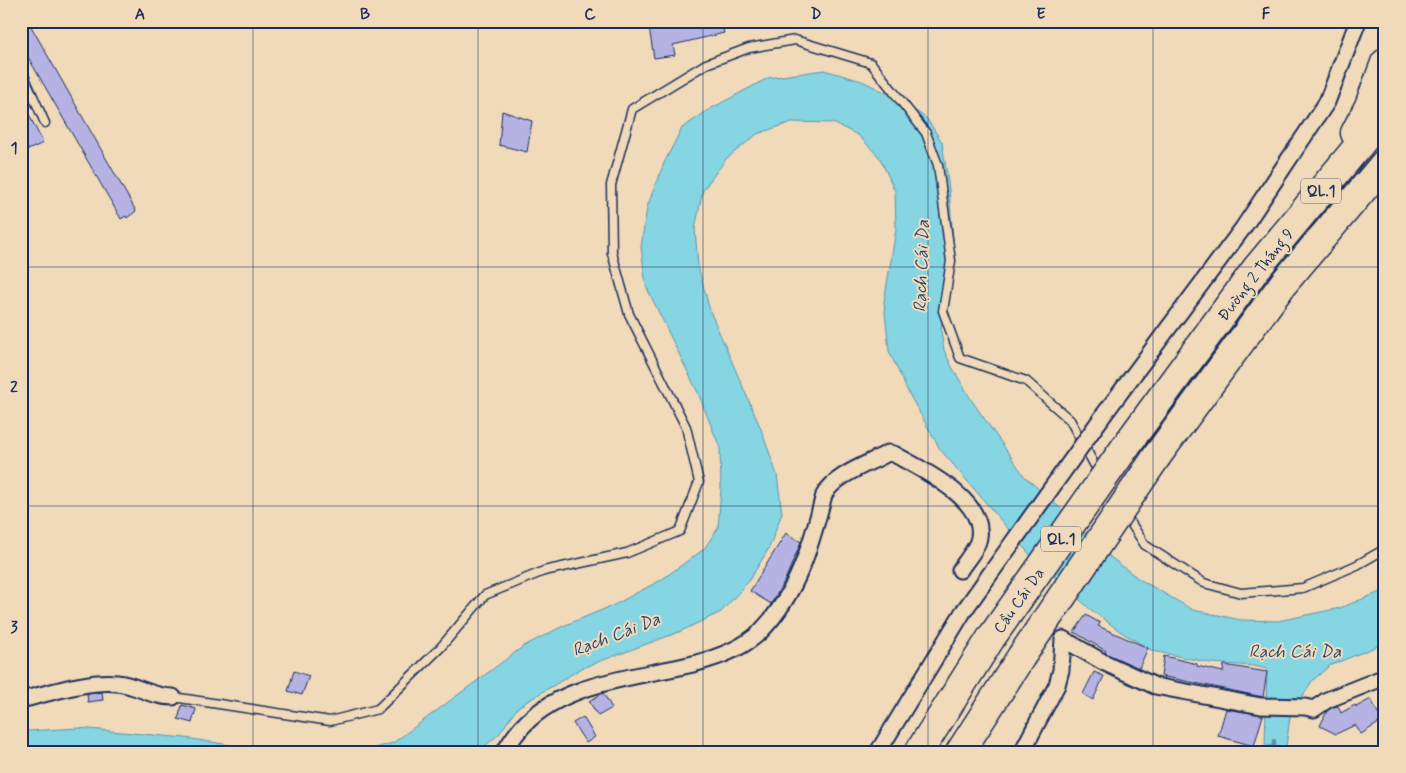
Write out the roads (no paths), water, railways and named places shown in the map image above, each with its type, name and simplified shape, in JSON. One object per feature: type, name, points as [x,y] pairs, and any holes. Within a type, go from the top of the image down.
[{"type":"highway","points":[[1256,269],[1344,153],[1369,106],[1385,63]]},
{"type":"highway","name":"Đường 2 Tháng 9","points":[[1131,439],[1256,269],[1385,114]]},
{"type":"highway","name":"Đường 2 Tháng 9","points":[[1157,456],[1283,284],[1385,163]]},
{"type":"highway","points":[[1283,284],[1385,184]]},
{"type":"highway","name":"Cầu Cái Da","points":[[919,752],[991,638],[1131,439]]},
{"type":"highway","name":"Cầu Cái Da","points":[[960,752],[1021,657],[1157,456]]},
{"type":"street","points":[[878,752],[963,612],[1105,413],[1243,228],[1327,102],[1358,21]]},
{"type":"street","points":[[504,752],[518,732],[536,715],[557,700],[580,689],[715,658],[749,641],[761,631],[777,611],[796,582],[810,546],[824,495],[828,488],[837,480],[888,453],[894,454],[931,474],[963,498],[976,516],[979,528],[978,543],[960,570]]},
{"type":"street","points":[[1022,752],[1057,685],[1061,670],[1063,639],[1149,684],[1261,706],[1305,706],[1314,709],[1327,700],[1385,677]]},
{"type":"street","points":[[21,700],[70,688],[114,683],[123,684],[158,696],[173,697]]},
{"type":"lane","points":[[173,697],[330,721],[378,709],[441,647],[484,595],[544,571],[627,553],[680,531],[699,482],[686,427],[629,314],[612,254],[611,185],[632,108],[706,64],[749,48],[795,40],[871,63],[903,101],[926,133],[938,165],[951,261],[943,311],[960,358],[1026,381],[1070,420],[1109,490]]},
{"type":"lane","points":[[21,69],[45,123]]},
{"type":"lane","points":[[1114,498],[1145,545],[1204,583],[1241,593],[1303,588],[1357,565],[1385,549]]},
{"type":"water","name":"Rạch Cái Da","points":[[824,70],[862,81],[899,99],[927,119],[942,142],[949,189],[954,251],[941,331],[944,350],[972,401],[1025,477],[1109,556],[1139,579],[1193,610],[1241,620],[1278,621],[1340,608],[1385,590],[1385,643],[1329,666],[1312,681],[1290,717],[1286,747],[1265,745],[1267,669],[1254,666],[1211,663],[1153,651],[1121,632],[1090,609],[1032,557],[940,449],[908,392],[889,351],[884,302],[896,230],[895,191],[880,158],[858,135],[833,123],[792,122],[757,134],[726,159],[703,190],[695,229],[698,266],[710,311],[761,429],[777,475],[782,513],[769,548],[749,581],[721,612],[679,632],[582,668],[518,707],[499,734],[478,752],[359,752],[393,743],[524,646],[563,626],[614,605],[661,580],[704,549],[718,528],[721,489],[720,448],[698,393],[646,286],[641,247],[647,207],[664,163],[682,128],[710,109],[768,78]]},
{"type":"water","points":[[79,728],[185,738],[275,752],[21,752],[21,733]]},
{"type":"waterway","points":[[1273,752],[1274,741]]}]
